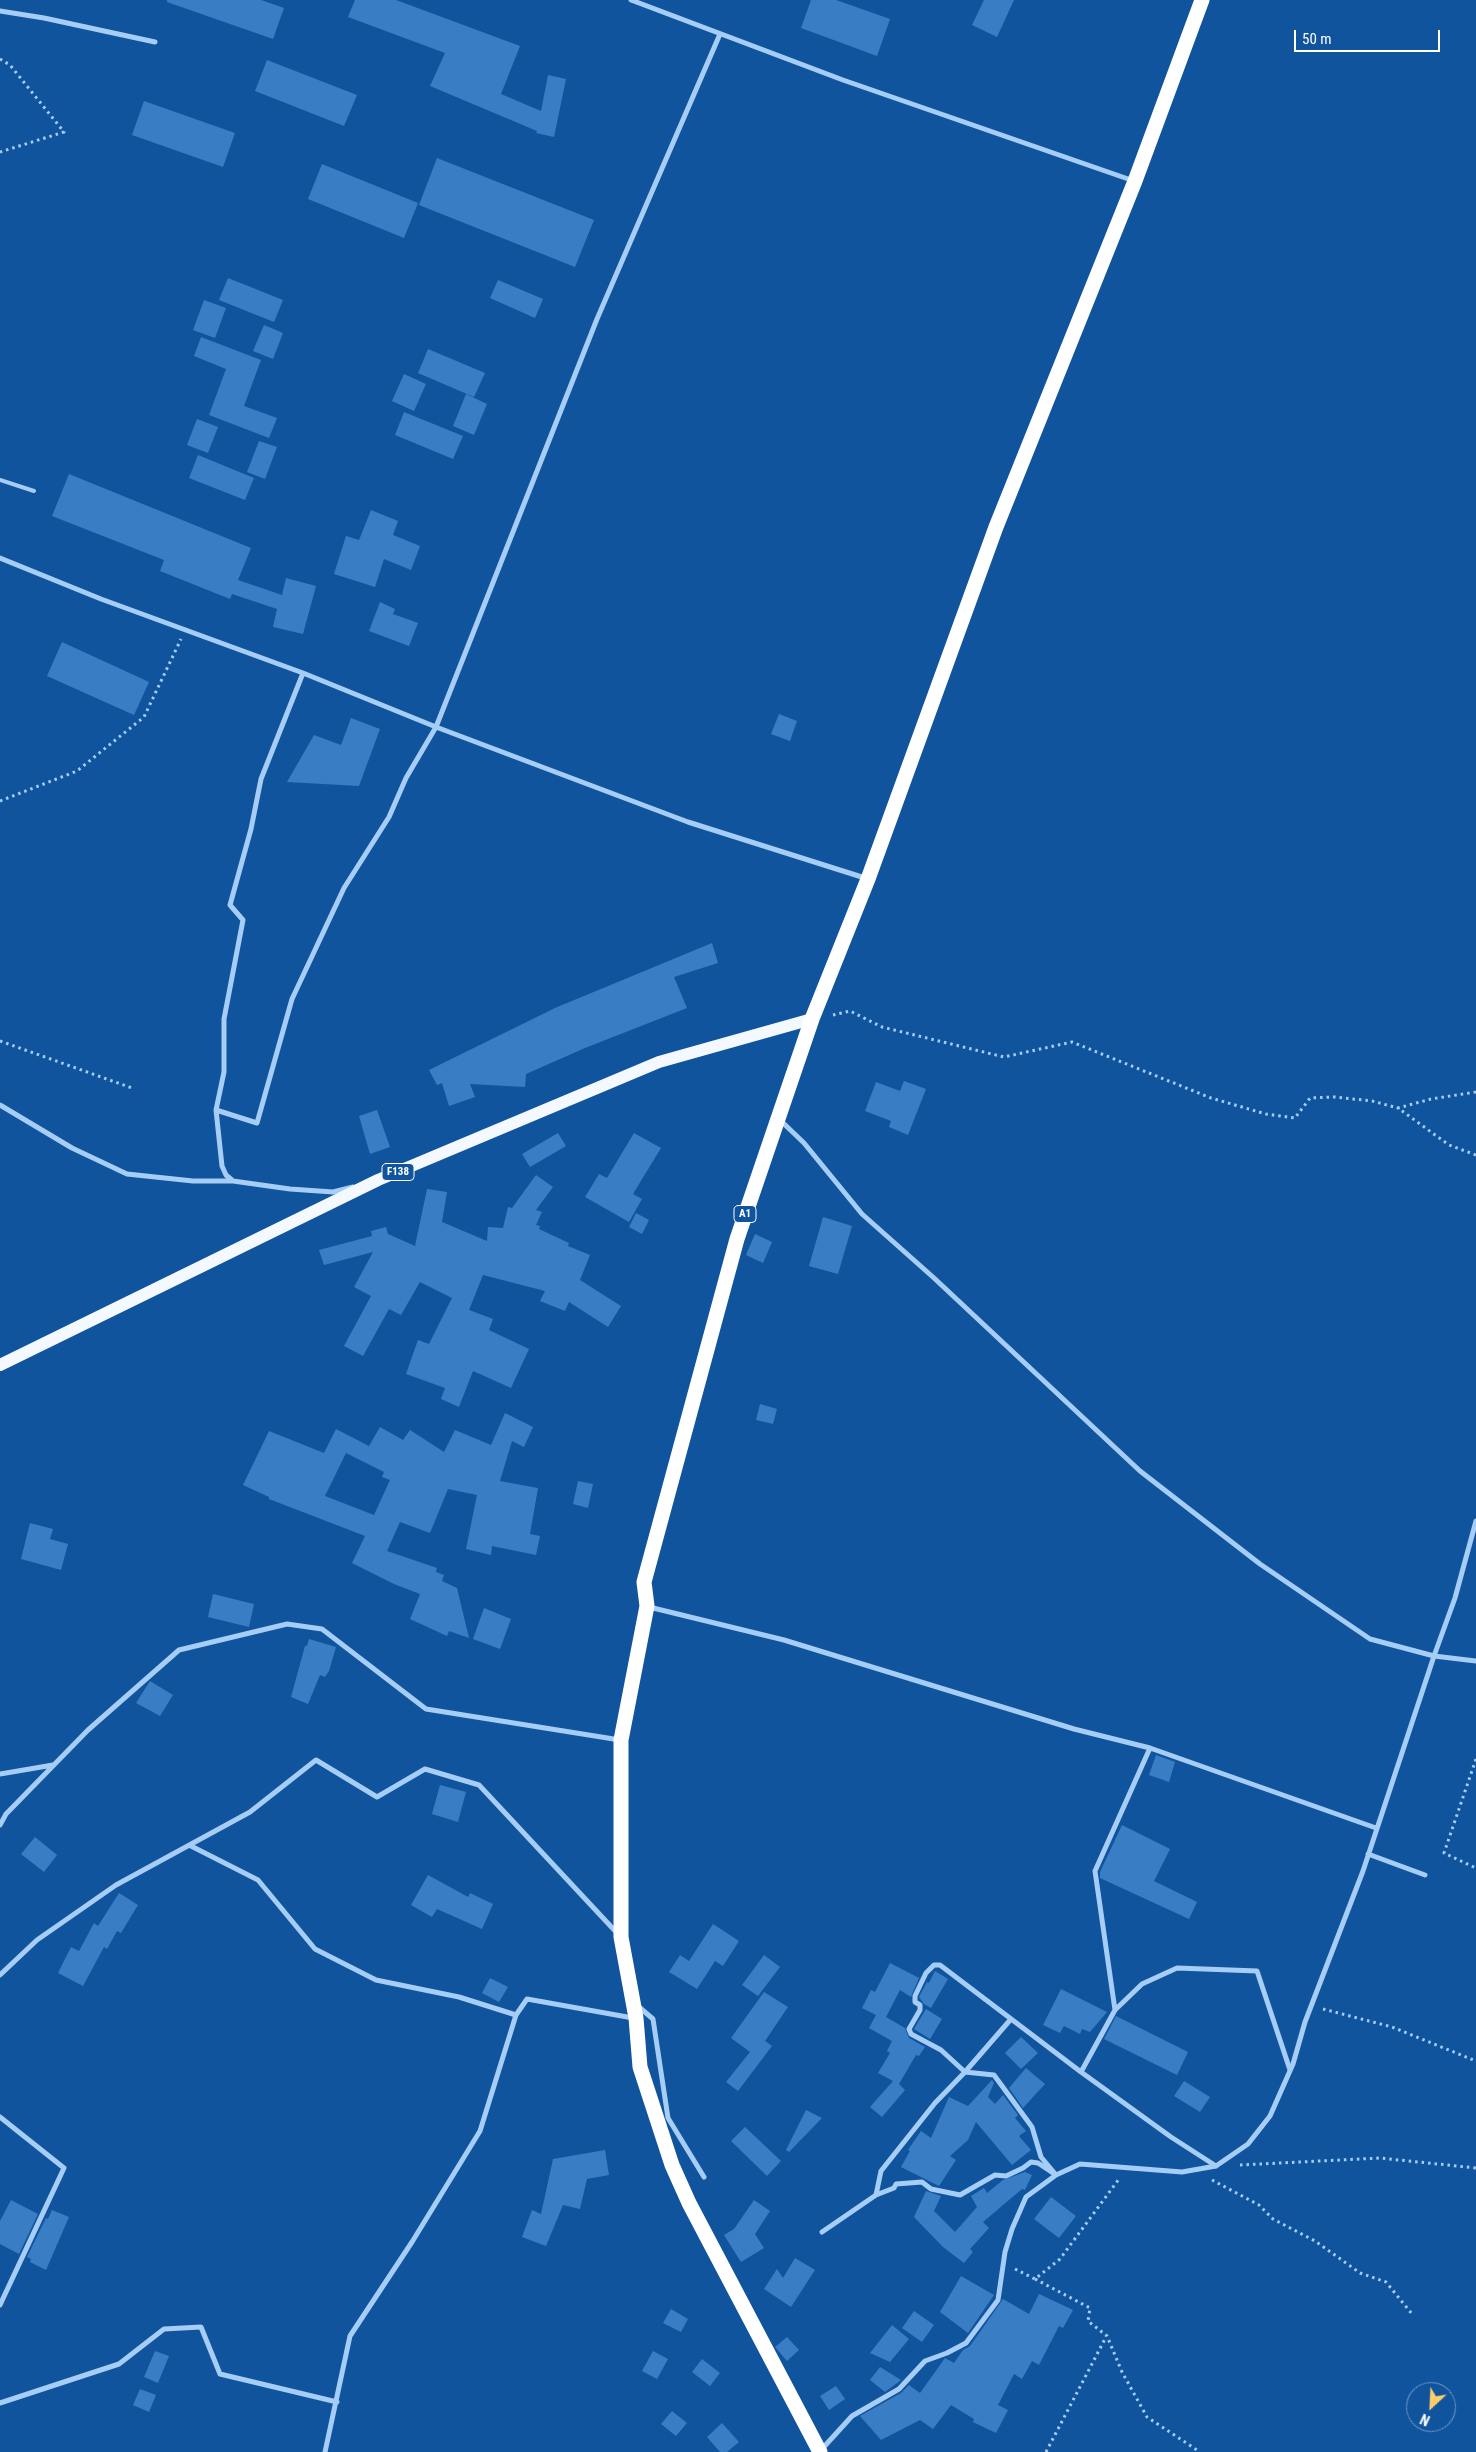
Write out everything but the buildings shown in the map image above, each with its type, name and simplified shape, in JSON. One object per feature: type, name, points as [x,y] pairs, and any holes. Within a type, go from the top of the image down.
[{"type":"highway","name":"A1","points":[[820,2452],[689,2203],[672,2165],[640,2067],[636,2018],[621,1937],[621,1740],[646,1606],[644,1582],[736,1239],[812,1019],[868,879],[996,528],[1135,181],[1202,0]]},
{"type":"main road","name":"F138","points":[[0,1364],[378,1180],[659,1062],[812,1019]]},
{"type":"street","points":[[631,0],[852,84],[1135,181]]},
{"type":"street","points":[[0,10],[155,42]]},
{"type":"street","points":[[216,1110],[257,1123],[292,999],[344,888],[389,817],[406,778],[436,727],[597,319],[720,34]]},
{"type":"street","points":[[0,558],[185,631],[303,673],[436,727],[688,822],[868,879]]},
{"type":"street","points":[[233,1181],[226,1175],[222,1166],[216,1110],[224,1072],[224,1019],[243,920],[230,905],[252,829],[261,779],[303,673]]},
{"type":"street","points":[[0,1106],[72,1148],[127,1174],[193,1181],[233,1181],[290,1189],[334,1192],[378,1180]]},
{"type":"street","points":[[778,1118],[804,1143],[862,1214],[934,1278],[1140,1471],[1260,1564],[1370,1639],[1434,1656],[1476,1662]]},
{"type":"street","points":[[820,2452],[852,2416],[900,2389],[925,2361],[947,2354],[966,2343],[998,2300],[1002,2269],[1012,2229],[1026,2197],[1056,2175],[1080,2164],[1182,2172],[1216,2166],[1248,2144],[1270,2116],[1290,2070],[1311,2006],[1368,1854],[1455,1598],[1476,1521]]},
{"type":"street","points":[[646,1606],[784,1640],[1074,1728],[1150,1748],[1376,1828]]},
{"type":"street","points":[[0,1825],[6,1814],[88,1730],[179,1650],[287,1624],[322,1629],[426,1709],[621,1740]]},
{"type":"street","points":[[1115,2010],[1095,1871],[1150,1748]]},
{"type":"street","points":[[0,1975],[37,1940],[116,1885],[191,1846],[250,1812],[316,1760],[377,1797],[425,1769],[479,1785],[621,1937]]},
{"type":"street","points":[[0,1774],[53,1765]]},
{"type":"street","points":[[191,1846],[258,1880],[315,1949],[376,1980],[459,1997],[516,2015]]},
{"type":"street","points":[[1368,1854],[1425,1875]]},
{"type":"street","points":[[1056,2175],[1041,2157],[1032,2127],[994,2075],[965,2072],[940,2050],[911,2034],[909,2028],[920,2010],[920,2005],[915,2002],[915,1996],[926,1973],[934,1966],[940,1966],[1081,2072],[1171,2137],[1216,2166]]},
{"type":"street","points":[[1081,2072],[1115,2010],[1142,1984],[1177,1968],[1257,1971],[1290,2070]]},
{"type":"street","points":[[325,2452],[350,2336],[412,2242],[480,2131],[516,2015],[527,1999],[636,2018],[631,2001],[653,2019],[668,2118],[704,2178]]},
{"type":"street","points":[[876,2195],[882,2172],[935,2103],[1011,2019]]},
{"type":"street","points":[[0,2117],[64,2168],[0,2304]]},
{"type":"street","points":[[822,2232],[876,2195],[894,2188],[896,2184],[922,2182],[931,2189],[960,2195],[996,2175],[1006,2176],[1031,2162],[1038,2163],[1056,2175]]},
{"type":"street","points":[[0,2403],[119,2364],[164,2329],[201,2327],[220,2374],[337,2402]]},
{"type":"lane","points":[[0,480],[34,491]]},
{"type":"path","points":[[0,59],[10,65],[64,132],[0,152]]},
{"type":"path","points":[[0,801],[77,770],[144,717],[185,631]]},
{"type":"path","points":[[812,1019],[850,1011],[882,1027],[1004,1057],[1072,1042],[1194,1091],[1266,1114],[1295,1118],[1310,1098],[1335,1097],[1372,1101],[1398,1108],[1449,1145],[1476,1155]]},
{"type":"path","points":[[0,1041],[132,1088]]},
{"type":"path","points":[[1398,1108],[1431,1098],[1476,1092]]},
{"type":"path","points":[[1476,1759],[1444,1853],[1476,1868]]},
{"type":"path","points":[[1311,2006],[1392,2026],[1476,2061]]},
{"type":"path","points":[[1216,2166],[1380,2158],[1476,2168]]},
{"type":"path","points":[[1035,2279],[1060,2259],[1127,2168]]},
{"type":"path","points":[[1192,2170],[1259,2205],[1273,2219],[1315,2240],[1360,2273],[1386,2282],[1412,2314]]},
{"type":"path","points":[[1002,2269],[1007,2266],[1090,2308],[1088,2320],[1107,2336],[1122,2372],[1147,2417],[1200,2452]]},
{"type":"path","points":[[1046,2452],[1107,2336]]}]
